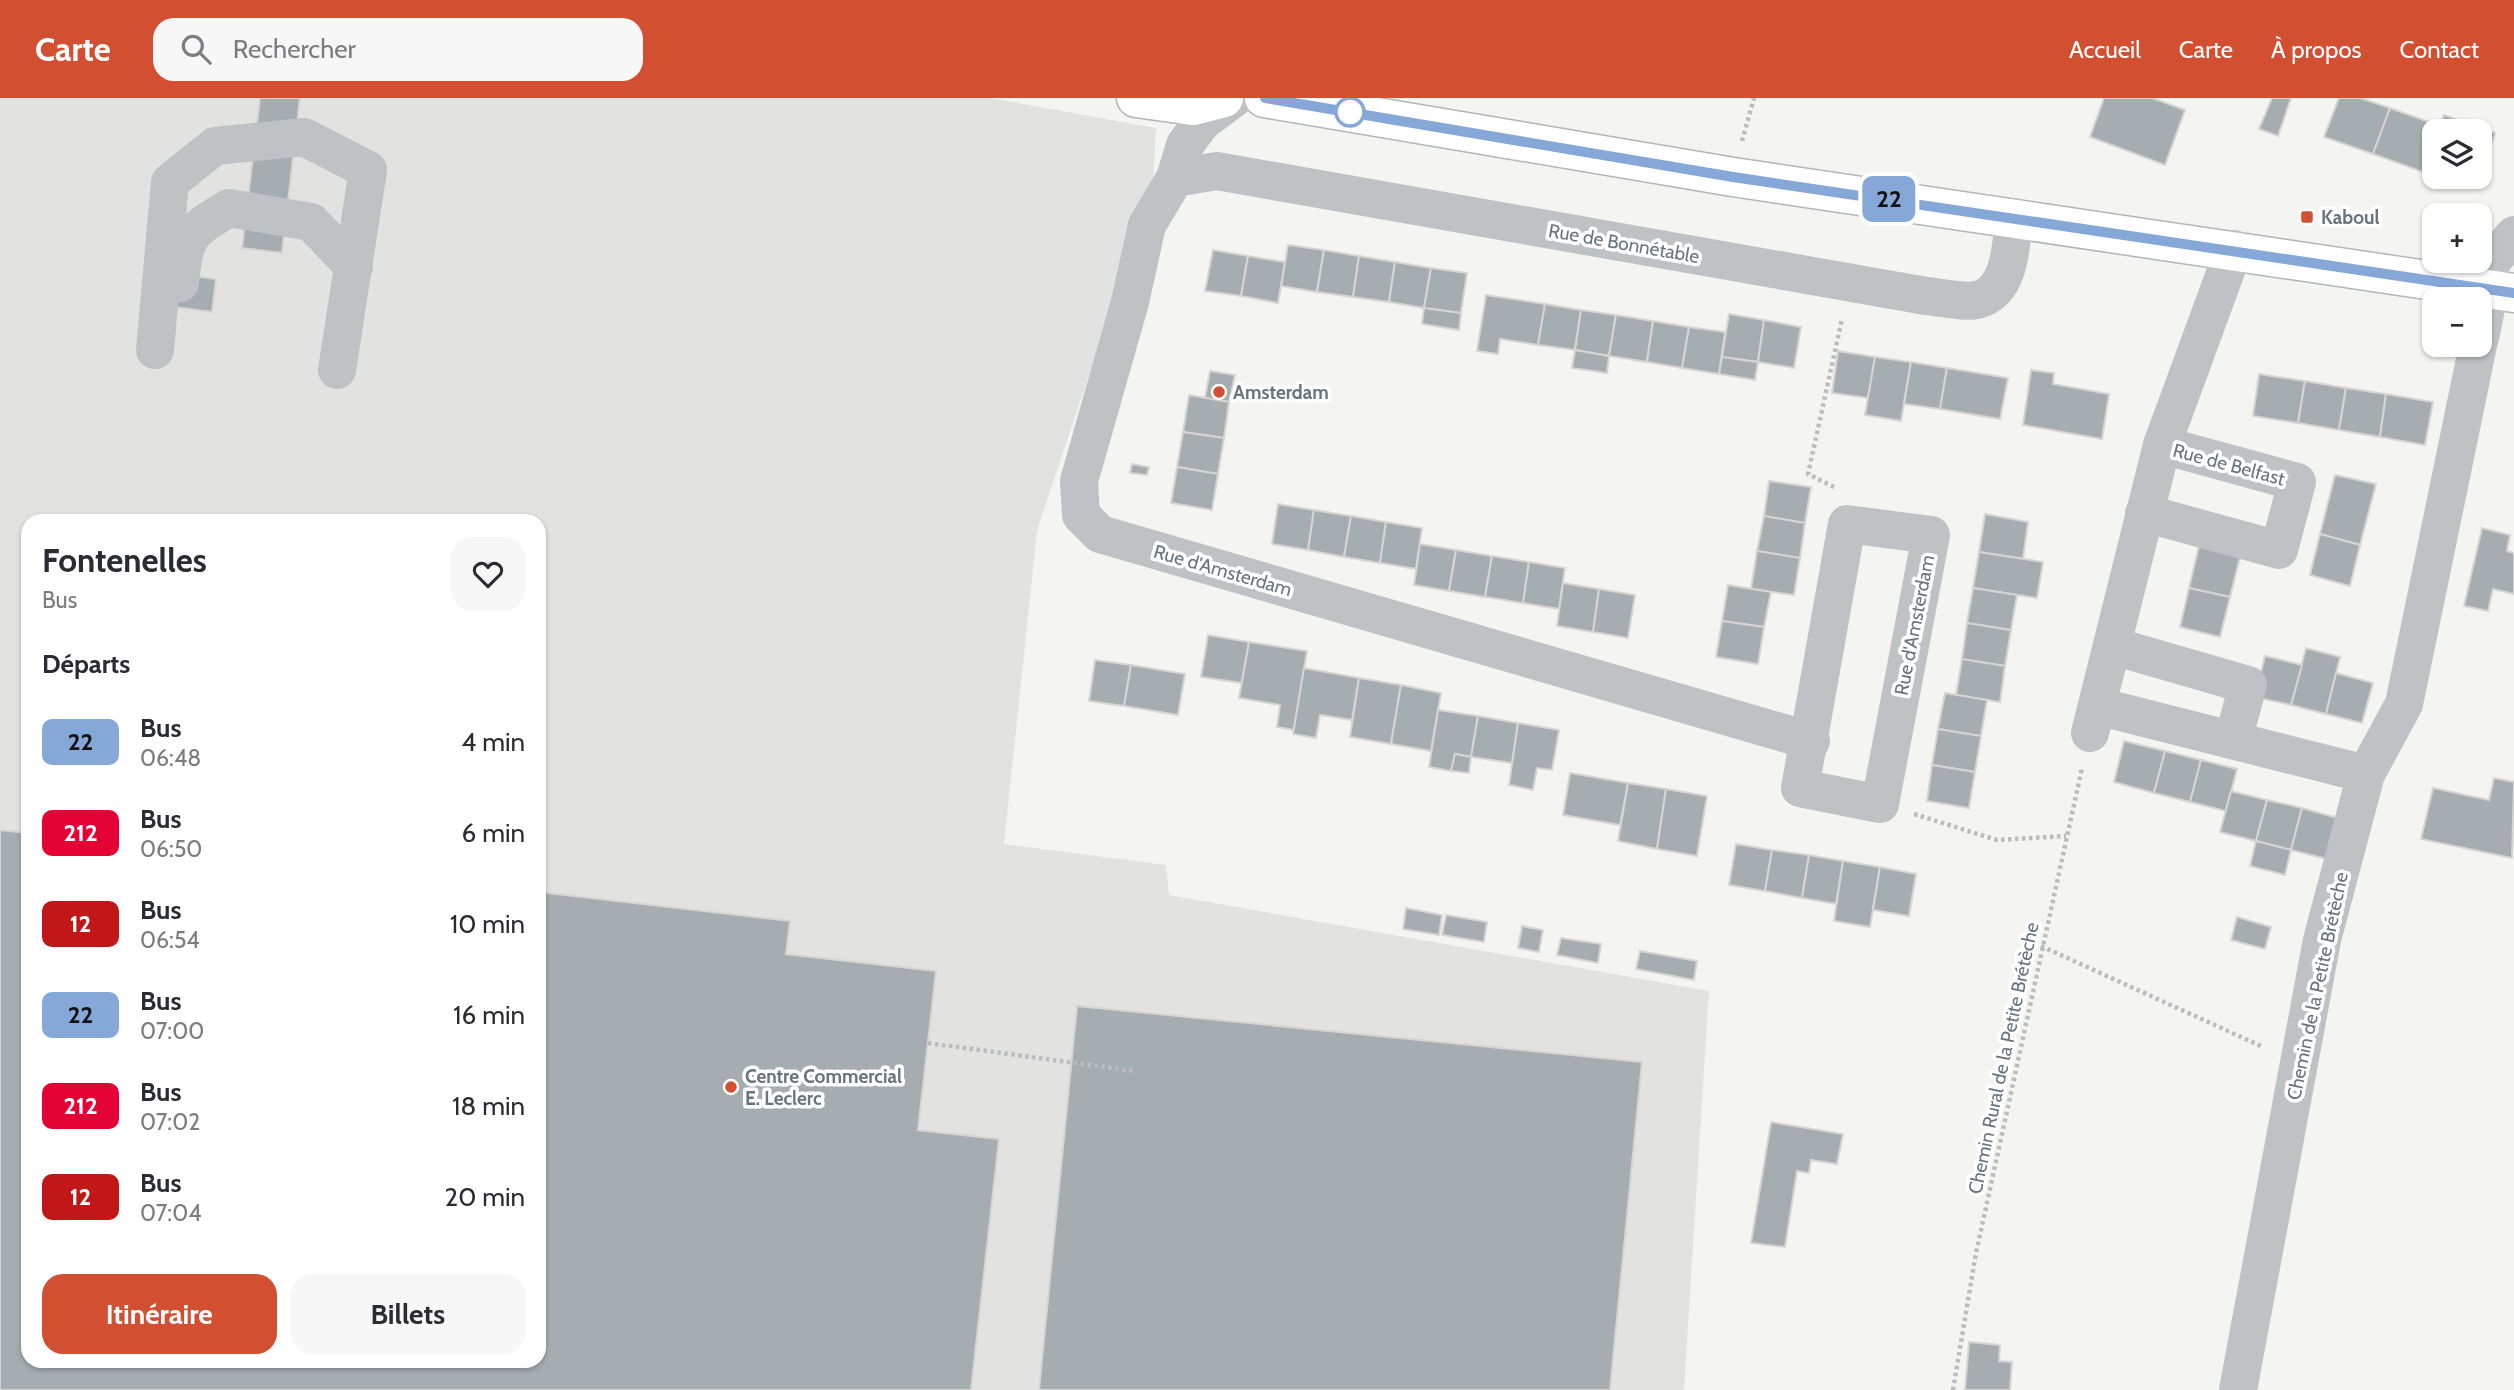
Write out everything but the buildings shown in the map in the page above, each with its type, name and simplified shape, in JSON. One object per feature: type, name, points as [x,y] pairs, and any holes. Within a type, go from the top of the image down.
[{"type":"main road","points":[[1136,98],[1193,107],[1224,98]]},
{"type":"main road","points":[[1264,98],[1733,177],[2478,287]]},
{"type":"street","name":"Rue d'Amsterdam","points":[[1234,98],[1202,122],[1185,145],[1175,178],[1147,225],[1130,302],[1079,481],[1081,514],[1100,534],[1811,741]]},
{"type":"street","points":[[337,370],[355,267],[368,170],[304,137],[215,146],[170,182],[164,351],[183,254],[194,230],[229,208],[311,222],[355,267]]},
{"type":"street","name":"Rue de Bonnétable","points":[[1175,178],[1217,171],[1926,296],[1979,300],[1997,289],[2007,265],[2014,217]]},
{"type":"street","points":[[2492,287],[2514,235]]},
{"type":"street","name":"Rue de Belfast","points":[[2094,720],[2162,445],[2234,249]]},
{"type":"street","name":"Chemin de la Petite Brétèche","points":[[2238,1390],[2322,940],[2365,774],[2404,704],[2476,357]]},
{"type":"street","name":"Rue de Belfast","points":[[2144,513],[2278,550],[2297,482],[2162,445]]},
{"type":"street","name":"Rue d'Amsterdam","points":[[1847,524],[1931,536],[1880,804]]},
{"type":"street","points":[[1847,524],[1811,741],[1800,788],[1880,804]]},
{"type":"street","points":[[2113,646],[2248,685],[2233,740]]},
{"type":"street","points":[[2094,720],[2233,740],[2365,774]]},
{"type":"path","points":[[1847,524],[1836,488],[1808,474],[1850,283]]},
{"type":"path","name":"Chemin Rural de la Petite Brétèche","points":[[1953,1390],[1976,1253],[2041,946],[2094,720]]},
{"type":"path","points":[[1880,804],[1997,840],[2066,836]]},
{"type":"path","points":[[2041,946],[2300,1063]]},
{"type":"path","points":[[928,1043],[1134,1071]]},
{"type":"shaded area","points":[[0,98],[990,98],[1156,128],[1153,183],[1037,531],[1004,844],[1166,865],[1169,895],[1709,991],[1684,1390],[0,1390]]},
{"type":"bus line","name":"22","points":[[1265,98],[1733,177],[2234,249],[2514,293]]},
{"type":"place","name":"Kaboul","points":[[2307,217]]},
{"type":"place","name":"Amsterdam","points":[[1219,392]]},
{"type":"place","name":"Centre Commercial E. Leclerc","points":[[731,1087]]}]
